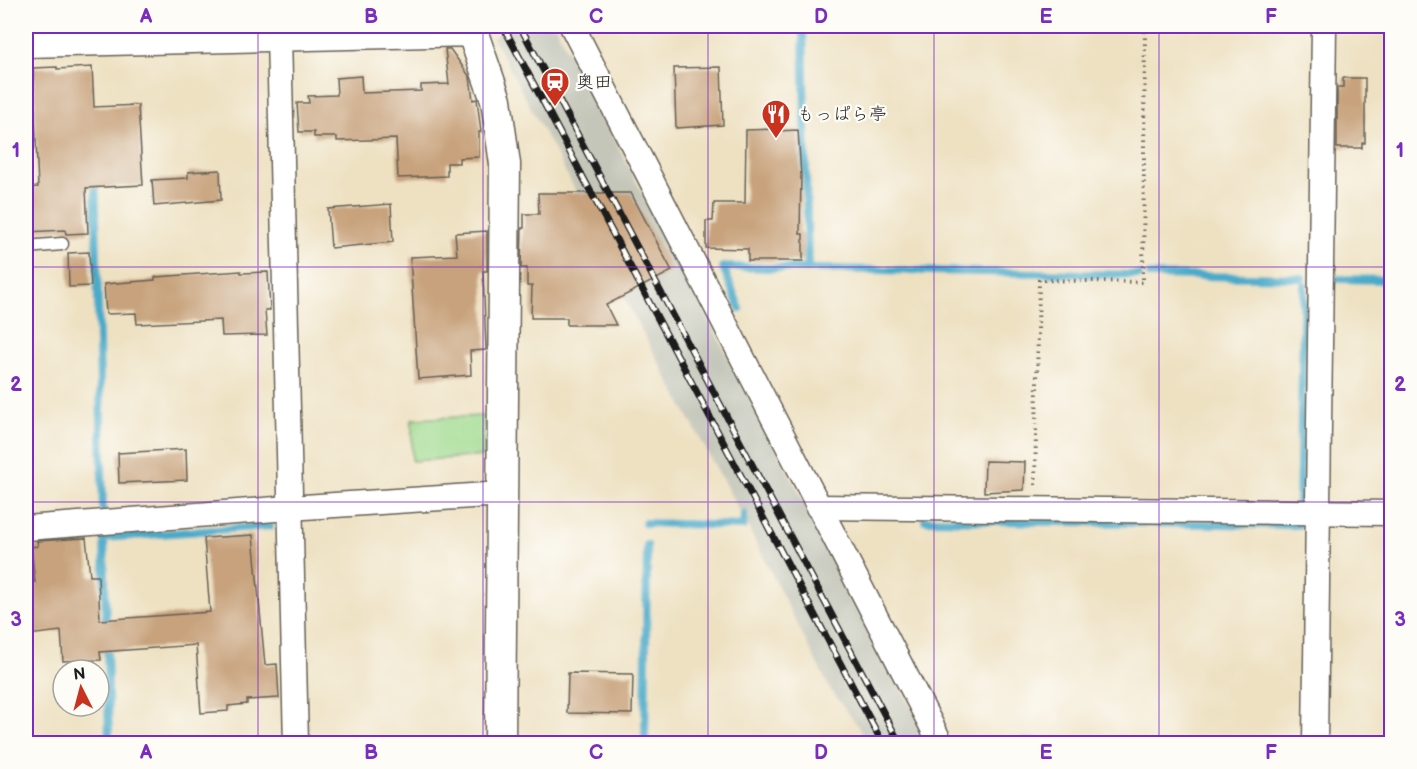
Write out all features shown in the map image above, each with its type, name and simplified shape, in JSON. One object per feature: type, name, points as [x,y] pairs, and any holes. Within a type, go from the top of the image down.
[{"type":"street","points":[[572,26],[941,744]]},
{"type":"street","points":[[1315,744],[1324,26]]},
{"type":"street","points":[[26,42],[112,33],[279,36],[475,28],[496,100],[505,164],[500,744]]},
{"type":"street","points":[[279,36],[296,744]]},
{"type":"street","points":[[26,528],[502,494]]},
{"type":"street","points":[[818,507],[1392,513]]},
{"type":"lane","points":[[26,247],[62,244]]},
{"type":"path","points":[[1035,509],[1039,280],[1143,282],[1145,26]]},
{"type":"shaded area","points":[[508,26],[555,26],[930,743],[867,743],[858,726],[830,689],[748,527],[583,222],[590,217],[493,38]]},
{"type":"green space","points":[[484,416],[484,456],[412,461],[412,419]]},
{"type":"building","points":[[445,49],[450,49],[470,77],[473,100],[477,99],[481,132],[479,132],[479,157],[459,158],[459,163],[447,163],[447,176],[398,178],[396,139],[337,141],[337,137],[314,137],[314,132],[299,132],[297,103],[309,103],[308,96],[337,95],[336,78],[361,76],[362,93],[421,91],[421,85],[449,84]]},
{"type":"building","points":[[57,67],[57,69],[92,67],[94,107],[138,105],[143,185],[86,188],[88,233],[66,234],[65,230],[27,232],[26,228],[26,188],[38,187],[33,68]]},
{"type":"building","points":[[721,67],[723,125],[676,128],[674,68]]},
{"type":"building","points":[[1343,78],[1365,78],[1365,143],[1362,143],[1362,148],[1337,148],[1337,87],[1343,87]]},
{"type":"building","points":[[775,129],[776,131],[798,130],[801,176],[800,234],[803,234],[803,261],[748,261],[748,249],[706,248],[706,221],[713,221],[714,203],[745,203],[746,130]]},
{"type":"building","points":[[220,170],[221,200],[154,206],[152,180],[188,178],[188,172]]},
{"type":"building","points":[[538,193],[631,193],[672,271],[606,305],[616,325],[567,325],[567,318],[531,318],[532,286],[527,286],[527,268],[521,268],[522,228],[524,228],[524,214],[539,214]]},
{"type":"building","points":[[391,204],[393,242],[331,248],[328,209]]},
{"type":"building","points":[[487,231],[487,271],[483,271],[486,350],[470,351],[471,375],[418,379],[410,257],[457,255],[455,233]]},
{"type":"building","points":[[89,252],[91,286],[69,287],[68,253]]},
{"type":"building","points":[[241,271],[241,273],[268,272],[270,310],[265,310],[267,335],[222,336],[221,320],[137,324],[136,313],[106,314],[104,284],[155,280],[155,277]]},
{"type":"building","points":[[186,449],[187,480],[119,483],[118,453]]},
{"type":"building","points":[[985,461],[1025,462],[1024,490],[984,492]]},
{"type":"building","points":[[253,535],[265,665],[277,664],[279,698],[247,700],[247,704],[228,706],[228,711],[201,713],[196,645],[100,652],[101,658],[63,658],[61,631],[28,635],[28,630],[26,630],[26,583],[35,582],[31,547],[38,546],[37,541],[86,538],[90,576],[98,576],[100,620],[210,612],[204,538]]},
{"type":"building","points":[[568,673],[633,674],[632,714],[567,713]]},
{"type":"waterway","points":[[803,28],[808,269]]},
{"type":"waterway","points":[[95,176],[103,509]]},
{"type":"waterway","points":[[740,309],[723,267],[1139,275]]},
{"type":"waterway","points":[[1150,275],[1302,278]]},
{"type":"waterway","points":[[1339,279],[1392,280]]},
{"type":"waterway","points":[[1299,506],[1304,286]]},
{"type":"waterway","points":[[645,523],[743,526],[744,514]]},
{"type":"waterway","points":[[925,520],[1298,525]]},
{"type":"waterway","points":[[106,629],[104,538],[270,526]]},
{"type":"waterway","points":[[645,744],[647,545]]},
{"type":"waterway","points":[[107,642],[109,744]]},
{"type":"waterway","points":[[958,741],[1135,744]]},
{"type":"railway","points":[[503,26],[883,744]]},
{"type":"railway","points":[[520,26],[900,744]]},
{"type":"place","name":"奥田","points":[[555,108]]},
{"type":"place","name":"もっぱら亭","points":[[776,140]]}]
